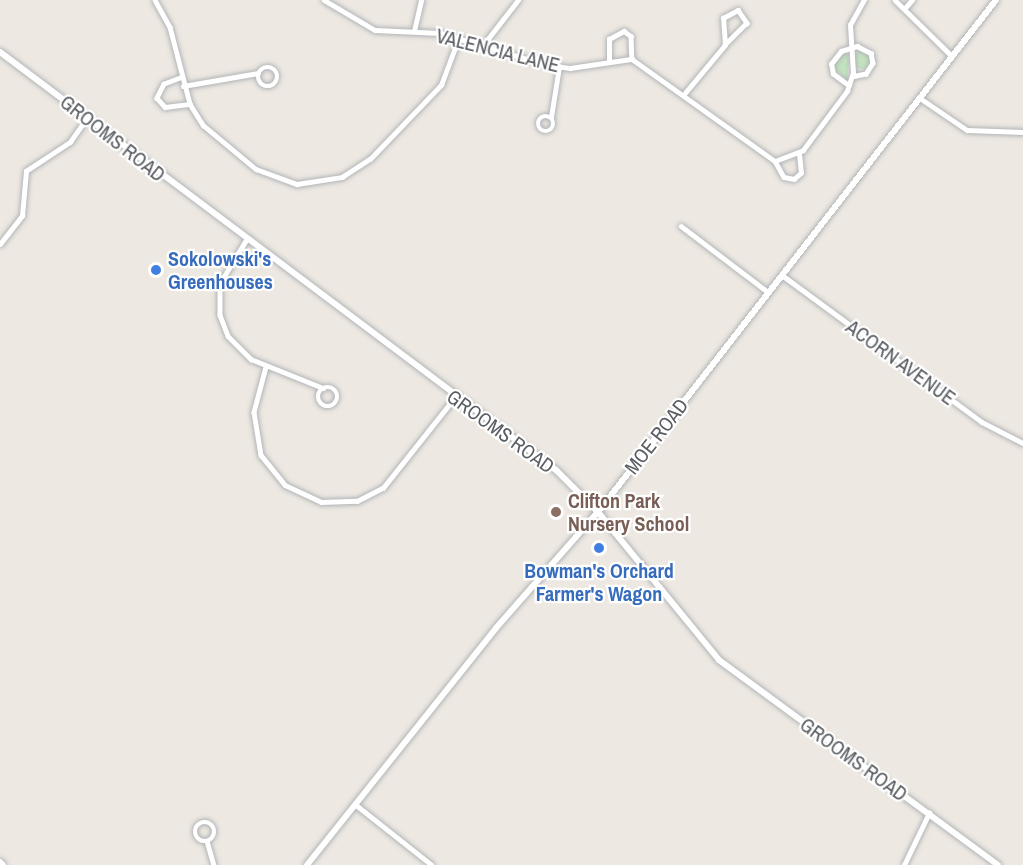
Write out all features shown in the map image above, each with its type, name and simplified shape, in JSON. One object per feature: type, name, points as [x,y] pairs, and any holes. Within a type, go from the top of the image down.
[{"type":"street","points":[[154,0],[170,27],[180,78],[190,104],[203,125],[248,163],[278,180],[314,184],[342,177],[370,159],[441,84],[459,38]]},
{"type":"street","name":"VALENCIA LANE","points":[[324,0],[363,26],[459,38],[559,67],[632,59]]},
{"type":"street","points":[[414,31],[422,0]]},
{"type":"street","points":[[484,44],[518,0]]},
{"type":"street","points":[[775,160],[799,154],[849,86],[852,77],[850,25],[864,0]]},
{"type":"street","points":[[895,0],[951,56]]},
{"type":"street","points":[[905,8],[912,0]]},
{"type":"street","name":"MOE ROAD","points":[[307,865],[598,512],[996,0]]},
{"type":"street","points":[[685,93],[725,45],[747,23],[738,10],[723,18],[725,45]]},
{"type":"street","points":[[609,60],[609,39],[624,31],[631,36],[632,59],[685,93],[775,160],[784,177],[794,179],[801,172],[799,154]]},
{"type":"street","points":[[850,46],[864,48],[874,59],[866,74],[852,77]]},
{"type":"street","points":[[849,86],[833,74],[831,64],[850,46]]},
{"type":"street","name":"GROOMS ROAD","points":[[0,52],[246,241],[455,398],[556,470],[598,512],[719,660],[998,865]]},
{"type":"street","points":[[183,86],[258,73],[271,67],[277,80],[265,87],[258,73]]},
{"type":"street","points":[[551,117],[559,67]]},
{"type":"street","points":[[180,78],[164,84],[157,98],[165,107],[190,104]]},
{"type":"street","points":[[920,98],[967,130],[1023,132]]},
{"type":"street","points":[[0,244],[22,216],[28,168],[70,142],[87,118]]},
{"type":"street","points":[[681,226],[768,292]]},
{"type":"street","points":[[246,241],[222,277],[220,315],[238,350],[266,367],[336,392],[332,405],[319,401],[323,388]]},
{"type":"street","name":"ACORN AVENUE","points":[[782,275],[974,417],[1023,443]]},
{"type":"street","points":[[266,367],[254,412],[261,455],[285,485],[321,502],[357,501],[383,488],[455,398]]},
{"type":"street","points":[[355,804],[432,865]]},
{"type":"street","points":[[904,865],[929,813]]},
{"type":"street","points":[[207,842],[215,830],[202,822],[195,834],[207,842],[214,865]]},
{"type":"green space","points":[[858,51],[866,51],[871,56],[869,67],[858,69],[853,64],[853,56]]},
{"type":"green space","points":[[847,54],[849,60],[847,81],[833,66],[839,55]]},
{"type":"place","name":"Sokolowski's Greenhouses","points":[[156,270]]},
{"type":"place","name":"Clifton Park Nursery School","points":[[556,512]]},
{"type":"place","name":"Bowman's Orchard Farmer's Wagon","points":[[599,548]]}]
